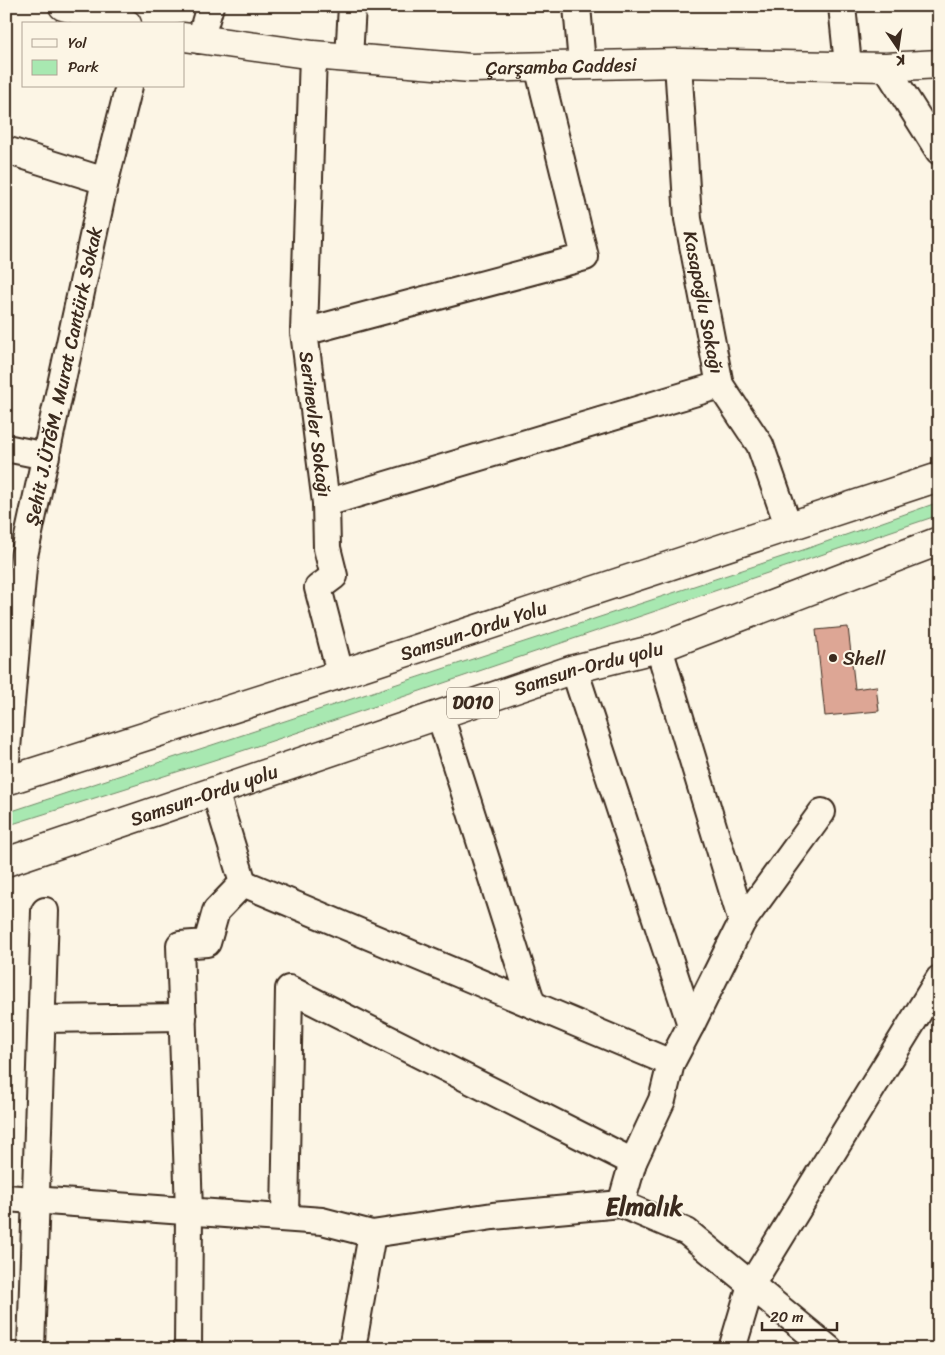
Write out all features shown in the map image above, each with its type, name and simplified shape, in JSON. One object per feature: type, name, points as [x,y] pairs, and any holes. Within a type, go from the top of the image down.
[{"type":"main road","points":[[63,6],[120,22]]},
{"type":"main road","name":"Çarşamba Caddesi","points":[[192,38],[313,55],[471,68],[678,62],[886,67],[939,64]]},
{"type":"main road","name":"Samsun-Ordu Yolu","points":[[6,781],[939,476]]},
{"type":"main road","name":"Samsun-Ordu yolu","points":[[6,862],[574,669],[658,648],[939,541]]},
{"type":"street","points":[[192,38],[210,6]]},
{"type":"street","points":[[349,58],[352,6]]},
{"type":"street","points":[[577,6],[582,64]]},
{"type":"street","points":[[842,6],[848,65]]},
{"type":"street","name":"Serinevler Sokağı","points":[[313,55],[304,332],[326,503],[720,385]]},
{"type":"street","name":"Kasapoğlu Sokağı","points":[[678,62],[688,219],[720,385],[760,445],[788,525]]},
{"type":"street","points":[[304,332],[585,256],[538,66]]},
{"type":"street","points":[[886,67],[939,151]]},
{"type":"street","name":"Şehit J.ÜTĞM. Murat Cantürk Sokak","points":[[6,760],[15,555],[46,456],[105,181],[128,88]]},
{"type":"street","points":[[6,150],[105,181]]},
{"type":"street","points":[[6,448],[46,456]]},
{"type":"street","points":[[326,503],[327,548],[334,576],[318,588],[340,673]]},
{"type":"street","points":[[658,648],[742,922]]},
{"type":"street","points":[[574,669],[691,1025]]},
{"type":"street","points":[[440,715],[532,1004]]},
{"type":"street","points":[[215,791],[243,883]]},
{"type":"street","points":[[621,1204],[634,1162],[662,1100],[670,1063],[742,922],[822,812]]},
{"type":"street","points":[[243,883],[670,1063]]},
{"type":"street","points":[[188,1349],[190,1211],[180,945],[207,943],[216,911],[243,883]]},
{"type":"street","points":[[31,1349],[45,910]]},
{"type":"street","points":[[732,1349],[751,1285],[939,979]]},
{"type":"street","points":[[285,1218],[289,989],[634,1162]]},
{"type":"street","points":[[42,1019],[183,1017]]},
{"type":"street","points":[[6,1198],[36,1202],[322,1221],[372,1234],[493,1216],[621,1204],[687,1232],[829,1349]]},
{"type":"street","points":[[359,1346],[372,1234]]},
{"type":"green space","points":[[939,502],[939,515],[278,739],[6,826],[6,813],[806,549]]},
{"type":"building","points":[[848,627],[855,689],[876,686],[879,711],[825,716],[816,630]]},
{"type":"place","name":"Shell","points":[[833,658]]},
{"type":"district","name":"Elmalık","points":[[644,1207]]}]
